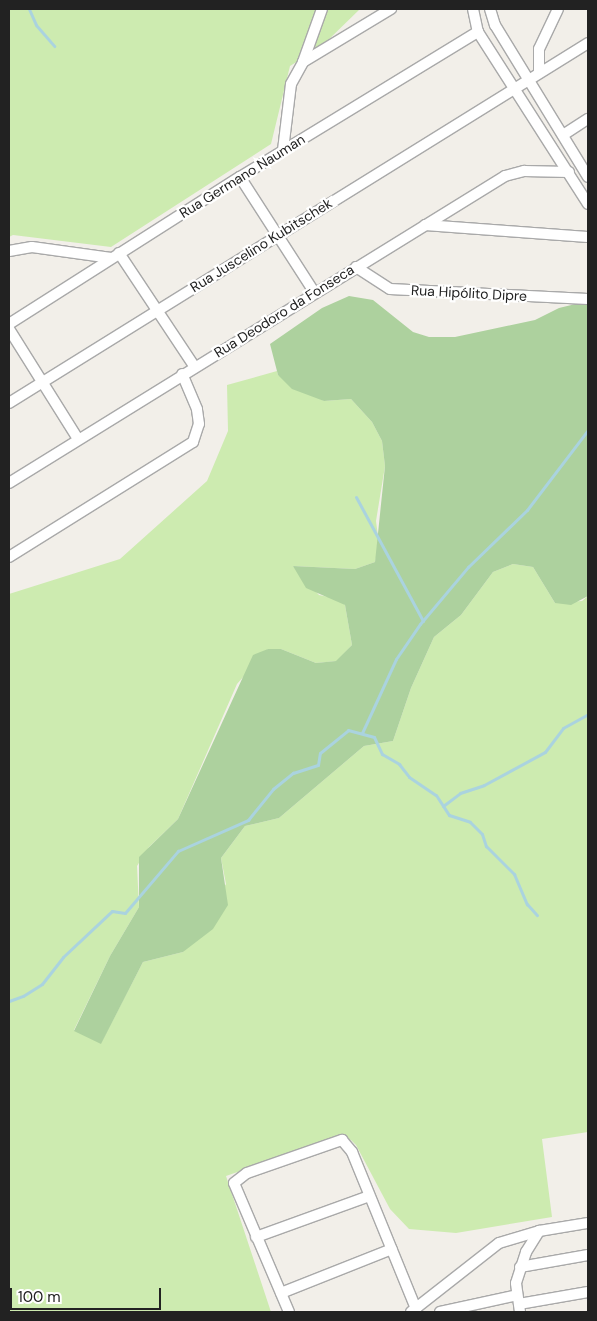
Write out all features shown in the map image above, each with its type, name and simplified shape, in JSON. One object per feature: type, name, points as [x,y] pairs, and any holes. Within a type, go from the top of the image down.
[{"type":"street","points":[[283,150],[292,84],[303,62],[322,9]]},
{"type":"street","points":[[303,62],[391,9]]},
{"type":"street","points":[[473,9],[478,32],[587,199]]},
{"type":"street","points":[[490,9],[495,24],[588,178]]},
{"type":"street","points":[[539,73],[539,49],[558,9]]},
{"type":"street","name":"Rua Germano Nauman","points":[[9,324],[283,150],[478,32]]},
{"type":"street","name":"Rua Juscelino Kubitschek","points":[[9,403],[588,43]]},
{"type":"street","points":[[563,135],[588,119]]},
{"type":"street","name":"Rua Deodoro da Fonseca","points":[[9,483],[314,292],[515,172],[569,172]]},
{"type":"street","points":[[240,177],[314,292]]},
{"type":"street","points":[[425,225],[588,237]]},
{"type":"street","points":[[9,251],[32,247],[115,256],[158,310],[194,366]]},
{"type":"street","name":"Rua Hipólito Dipre","points":[[356,267],[390,289],[588,299]]},
{"type":"street","points":[[9,329],[78,439]]},
{"type":"street","points":[[9,557],[194,442],[199,424],[197,409],[182,374]]},
{"type":"street","points":[[289,1312],[234,1183],[247,1173],[342,1140],[349,1146],[392,1249],[413,1311],[484,1252],[514,1237],[588,1223]]},
{"type":"street","points":[[256,1237],[369,1196]]},
{"type":"street","points":[[519,1304],[520,1268],[539,1231]]},
{"type":"street","points":[[281,1293],[392,1249]]},
{"type":"street","points":[[520,1268],[588,1255]]},
{"type":"street","points":[[440,1312],[519,1304],[588,1292]]},
{"type":"green space","points":[[9,9],[360,9],[322,46],[290,66],[271,144],[111,247],[13,235],[9,237]]},
{"type":"green space","points":[[349,296],[373,300],[413,332],[429,337],[455,337],[535,320],[559,308],[588,301],[588,596],[571,605],[555,603],[533,567],[513,564],[493,572],[461,615],[434,637],[411,688],[393,741],[364,746],[279,818],[245,826],[221,858],[228,905],[213,929],[183,952],[143,962],[101,1044],[74,1031],[110,956],[139,907],[139,857],[178,819],[253,655],[268,649],[281,649],[316,663],[336,661],[352,645],[345,605],[306,588],[293,566],[355,569],[375,562],[385,466],[382,441],[372,422],[351,399],[324,401],[292,389],[278,375],[270,344],[322,308]]},
{"type":"green space","points":[[277,371],[278,375],[324,401],[351,399],[372,422],[382,441],[385,466],[376,521],[379,544],[375,562],[355,569],[293,566],[319,595],[338,599],[345,605],[352,645],[337,661],[316,663],[281,649],[268,649],[237,684],[178,819],[149,847],[137,866],[139,907],[110,956],[74,1030],[101,1043],[143,962],[183,952],[226,884],[221,858],[245,826],[279,818],[364,746],[393,741],[411,688],[434,637],[461,615],[493,572],[513,564],[533,567],[555,603],[582,601],[588,596],[588,1132],[542,1139],[552,1217],[456,1233],[409,1229],[390,1209],[356,1145],[351,1140],[337,1137],[226,1176],[271,1312],[9,1312],[9,594],[120,559],[207,481],[228,431],[227,385]]},
{"type":"waterway","points":[[29,9],[36,25],[54,46]]},
{"type":"waterway","points":[[362,733],[396,659],[420,624],[468,567],[527,510],[588,430]]},
{"type":"waterway","points":[[356,497],[423,621]]},
{"type":"waterway","points":[[443,806],[460,793],[484,785],[545,752],[563,728],[588,714]]},
{"type":"waterway","points":[[9,1001],[23,996],[42,984],[63,957],[112,911],[125,913],[178,851],[248,820],[273,789],[293,773],[318,765],[320,753],[348,730],[374,737],[382,754],[399,764],[409,777],[436,795],[449,815],[470,822],[482,834],[486,846],[514,874],[527,904],[537,915]]}]
